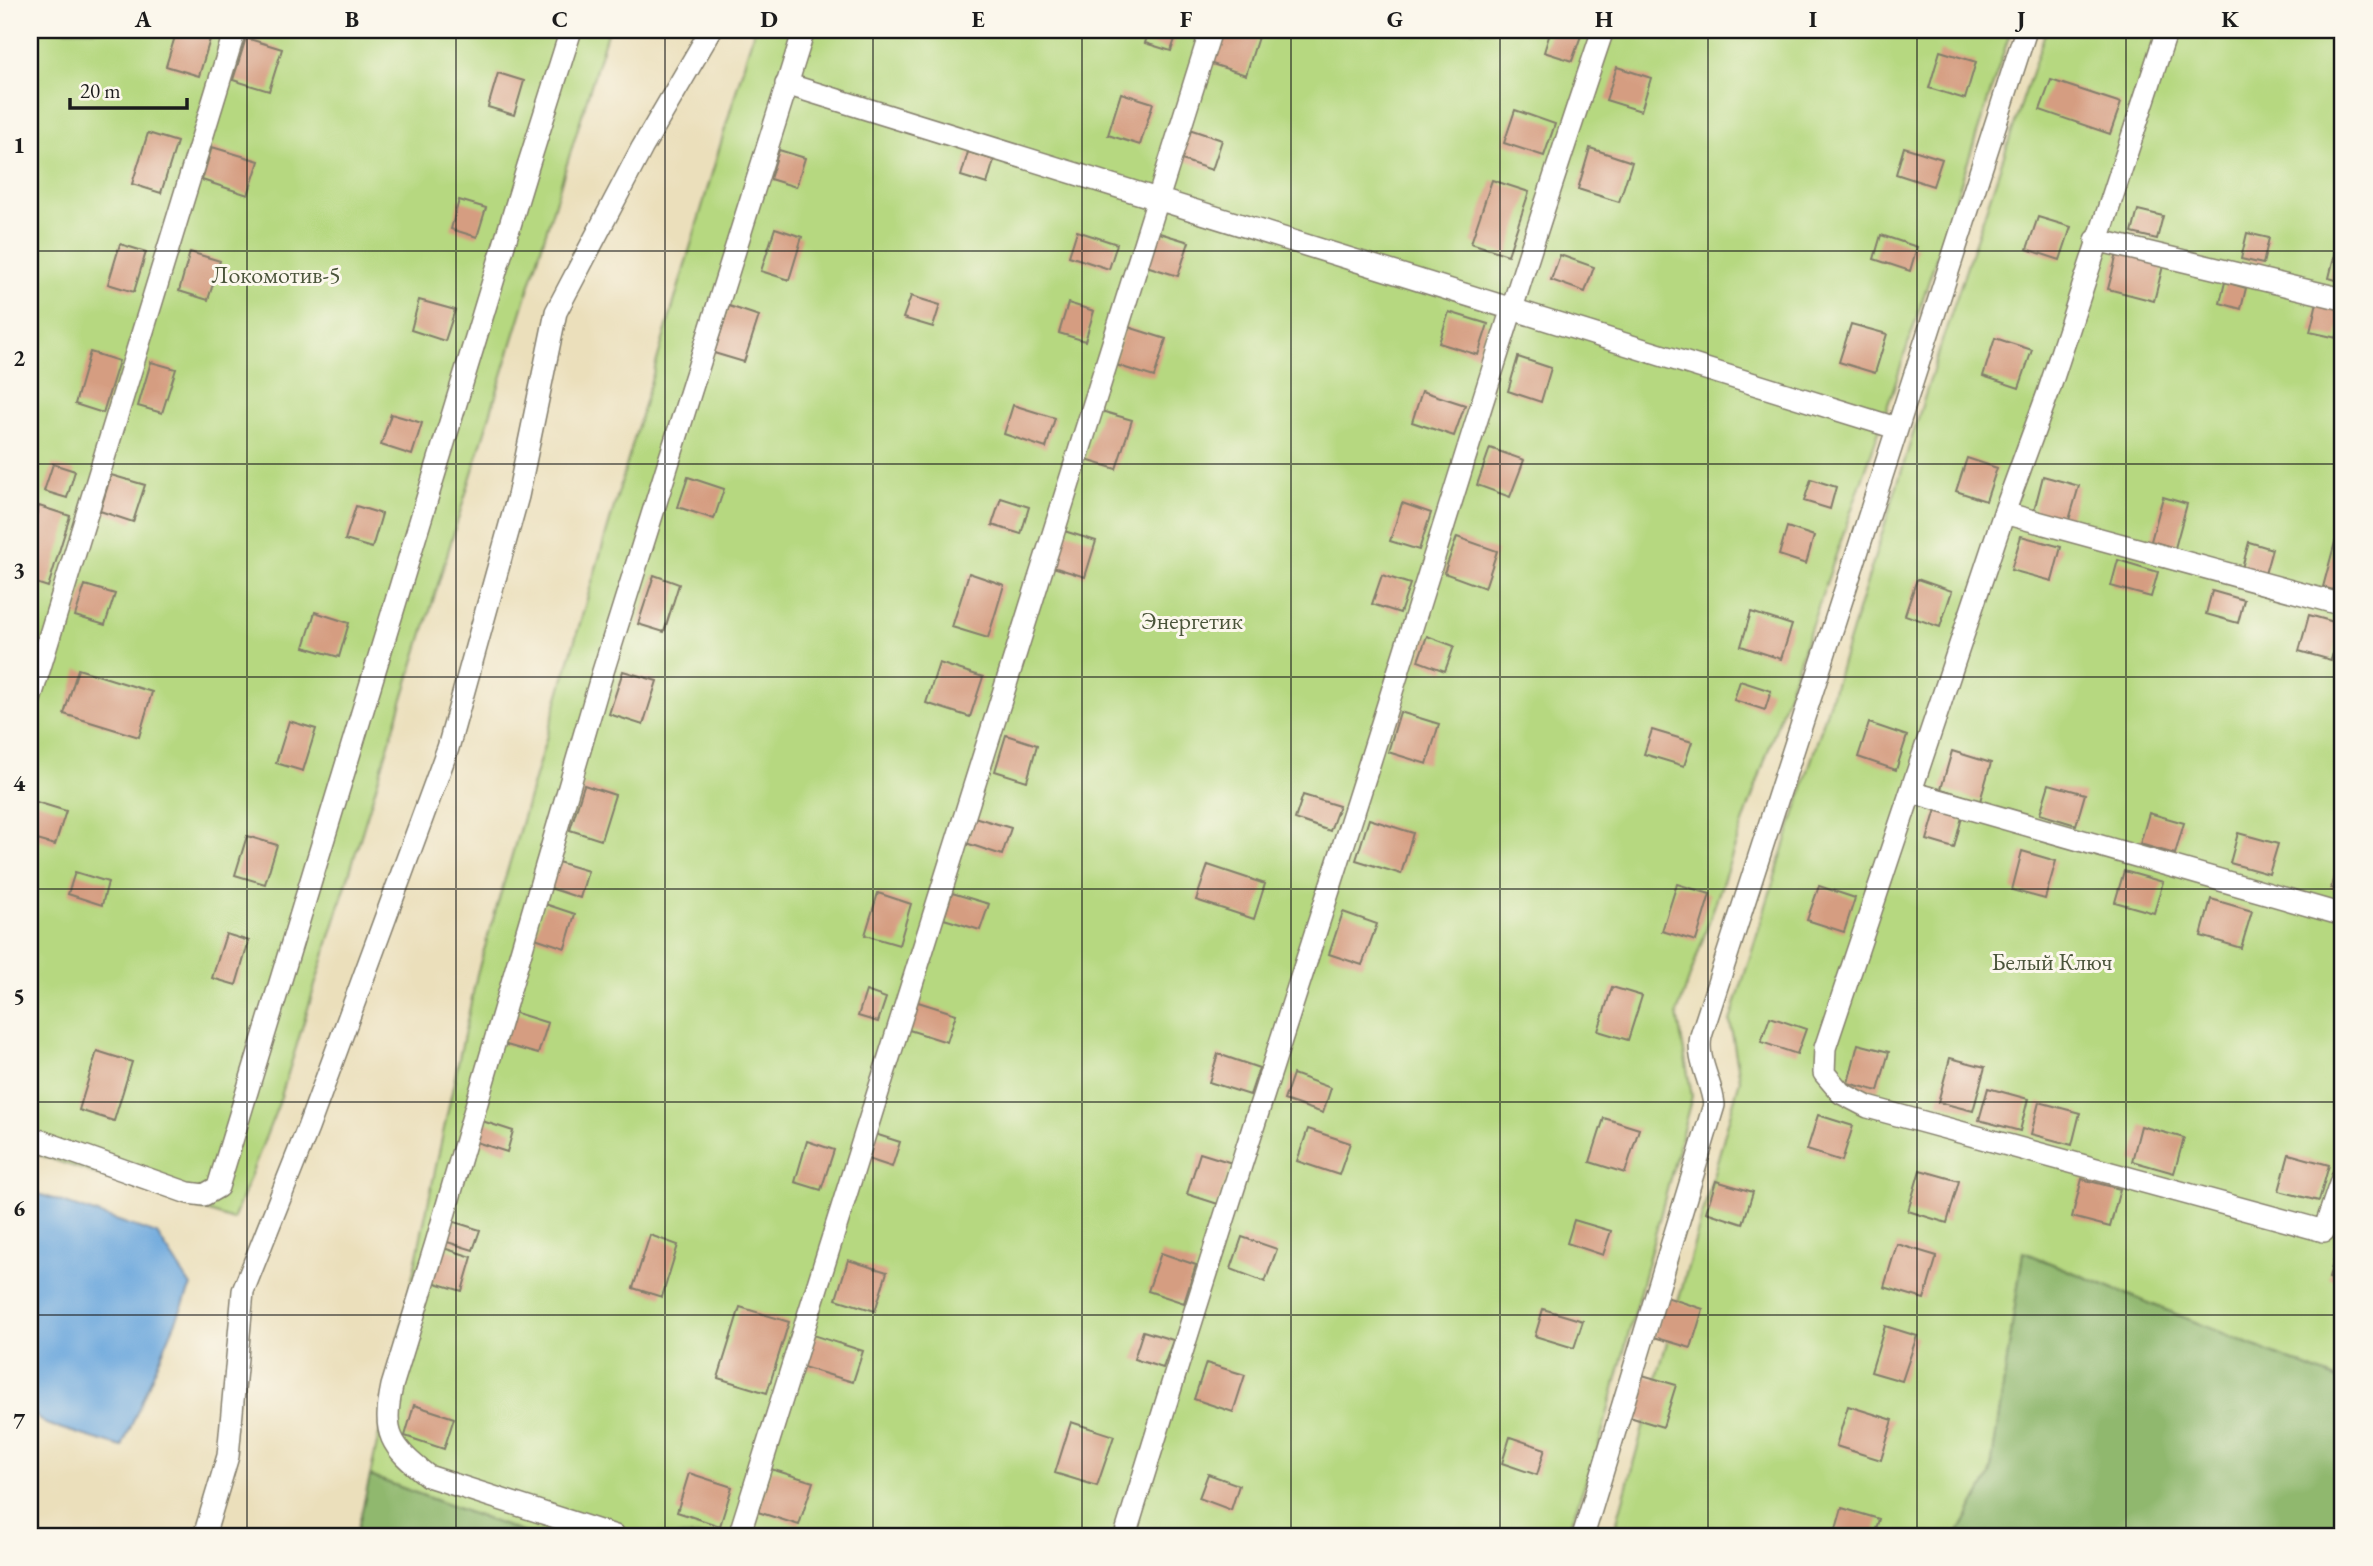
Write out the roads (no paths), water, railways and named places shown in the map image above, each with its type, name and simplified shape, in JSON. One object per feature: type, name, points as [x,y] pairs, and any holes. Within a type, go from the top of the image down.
[{"type":"lane","points":[[30,700],[235,30]]},
{"type":"lane","points":[[30,1137],[188,1193],[204,1195],[218,1187],[571,30]]},
{"type":"lane","points":[[204,1536],[228,1456],[243,1290],[308,1128],[448,748],[518,496],[556,312],[642,148],[711,30]]},
{"type":"lane","points":[[615,1536],[428,1476],[402,1456],[388,1432],[387,1409],[600,681],[804,30]]},
{"type":"lane","points":[[739,1536],[1211,30]]},
{"type":"lane","points":[[1125,1536],[1185,1338],[1549,188],[1603,30]]},
{"type":"lane","points":[[1583,1536],[1714,1105],[1701,1057],[1701,1036],[2026,30]]},
{"type":"lane","points":[[2167,30],[2048,393],[2004,513],[1825,1048],[1824,1073],[1840,1093],[1868,1107],[2333,1233],[2343,1175]]},
{"type":"lane","points":[[786,84],[1158,197],[1896,428]]},
{"type":"lane","points":[[2096,240],[2343,299]]},
{"type":"lane","points":[[2004,513],[2343,605]]},
{"type":"lane","points":[[1910,792],[2343,915]]},
{"type":"water","points":[[30,1191],[157,1234],[191,1286],[122,1447],[46,1424],[30,1411]]},
{"type":"park label","name":"Локомотив-5","points":[[276,275]]},
{"type":"park label","name":"Энергетик","points":[[1192,621]]},
{"type":"park label","name":"Белый Ключ","points":[[2052,962]]}]
